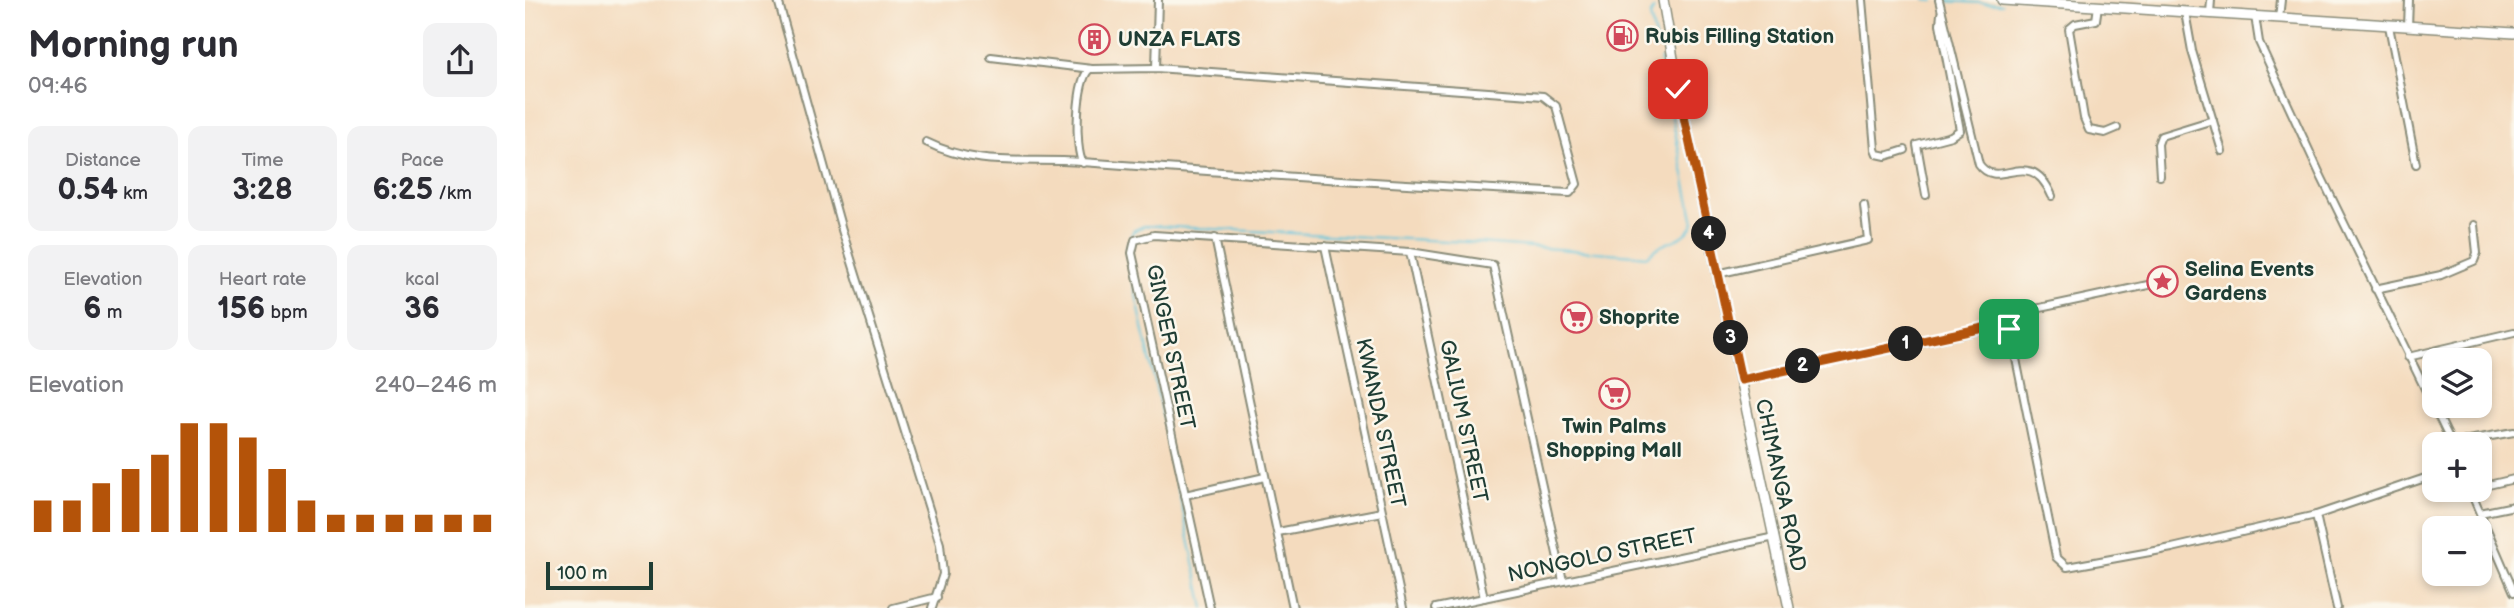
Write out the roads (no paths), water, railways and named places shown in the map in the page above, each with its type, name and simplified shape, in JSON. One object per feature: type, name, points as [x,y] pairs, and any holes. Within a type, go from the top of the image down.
[{"type":"street","points":[[778,0],[842,230],[940,544],[943,573],[932,608]]},
{"type":"street","points":[[1156,68],[1158,0]]},
{"type":"street","name":"CHIMANGA ROAD","points":[[1663,0],[1717,274],[1789,608]]},
{"type":"street","points":[[1862,0],[1875,149],[1877,154],[1886,156],[1905,150]]},
{"type":"street","points":[[1939,0],[1979,164],[1990,173],[2038,173],[2044,177],[2052,196]]},
{"type":"street","points":[[2002,0],[2514,33]]},
{"type":"street","points":[[2210,13],[2211,0]]},
{"type":"street","points":[[2279,18],[2281,0]]},
{"type":"street","points":[[2408,27],[2409,0]]},
{"type":"street","points":[[2098,6],[2096,20],[2075,24],[2069,29],[2084,118],[2089,130],[2105,133],[2117,128]]},
{"type":"street","points":[[1926,195],[1917,145],[1951,136],[1960,130],[1940,24],[1942,12]]},
{"type":"street","points":[[2185,12],[2192,51],[2222,151]]},
{"type":"street","points":[[2255,16],[2259,42],[2445,432]]},
{"type":"street","points":[[2389,26],[2416,164]]},
{"type":"street","points":[[926,142],[961,157],[980,160],[1083,163],[1450,187],[1570,193],[1576,190],[1577,184],[1556,106],[1543,96],[1156,68],[1092,69],[991,57]]},
{"type":"street","points":[[1083,163],[1077,149],[1082,77],[1092,69]]},
{"type":"street","points":[[2160,176],[2158,144],[2161,136],[2213,120]]},
{"type":"street","points":[[1717,274],[1868,240],[1864,205]]},
{"type":"street","points":[[2375,289],[2441,275],[2474,261],[2477,253],[2473,225]]},
{"type":"street","name":"GINGER STREET","points":[[1210,608],[1132,245],[1135,240],[1154,235],[1410,252],[1493,265],[1563,581]]},
{"type":"street","points":[[1215,238],[1293,608]]},
{"type":"street","name":"KWANDA STREET","points":[[1325,246],[1403,608]]},
{"type":"street","name":"GALIUM STREET","points":[[1410,252],[1484,598]]},
{"type":"street","points":[[1741,380],[2004,325],[2013,314],[2148,285]]},
{"type":"street","points":[[2004,325],[2012,339],[2056,557],[2067,567],[2172,548],[2316,515],[2422,479]]},
{"type":"street","points":[[2408,357],[2514,332]]},
{"type":"street","points":[[2492,436],[2514,432]]},
{"type":"street","points":[[1185,495],[1265,477]]},
{"type":"street","points":[[2492,484],[2514,479]]},
{"type":"street","points":[[2475,502],[2514,592]]},
{"type":"street","points":[[2480,513],[2514,506]]},
{"type":"street","points":[[1278,533],[1383,512]]},
{"type":"street","points":[[2316,515],[2337,608]]},
{"type":"street","name":"NONGOLO STREET","points":[[1436,608],[1775,537]]},
{"type":"street","points":[[893,608],[937,597]]},
{"type":"waterway","points":[[1925,0],[1934,1]]},
{"type":"waterway","points":[[1943,1],[2002,4]]},
{"type":"waterway","points":[[1654,9],[1650,16],[1656,42]]},
{"type":"waterway","points":[[1204,608],[1126,249],[1133,231],[1144,226],[1155,226],[1466,242],[1648,256],[1659,247],[1685,234],[1694,223],[1660,59]]},
{"type":"place","name":"Rubis Filling Station","points":[[1622,36]]},
{"type":"place","name":"UNZA FLATS","points":[[1095,39]]},
{"type":"place","name":"Selina Events Gardens","points":[[2162,281]]},
{"type":"place","name":"Shoprite","points":[[1576,317]]},
{"type":"place","name":"Twin Palms Shopping Mall","points":[[1614,394]]}]
